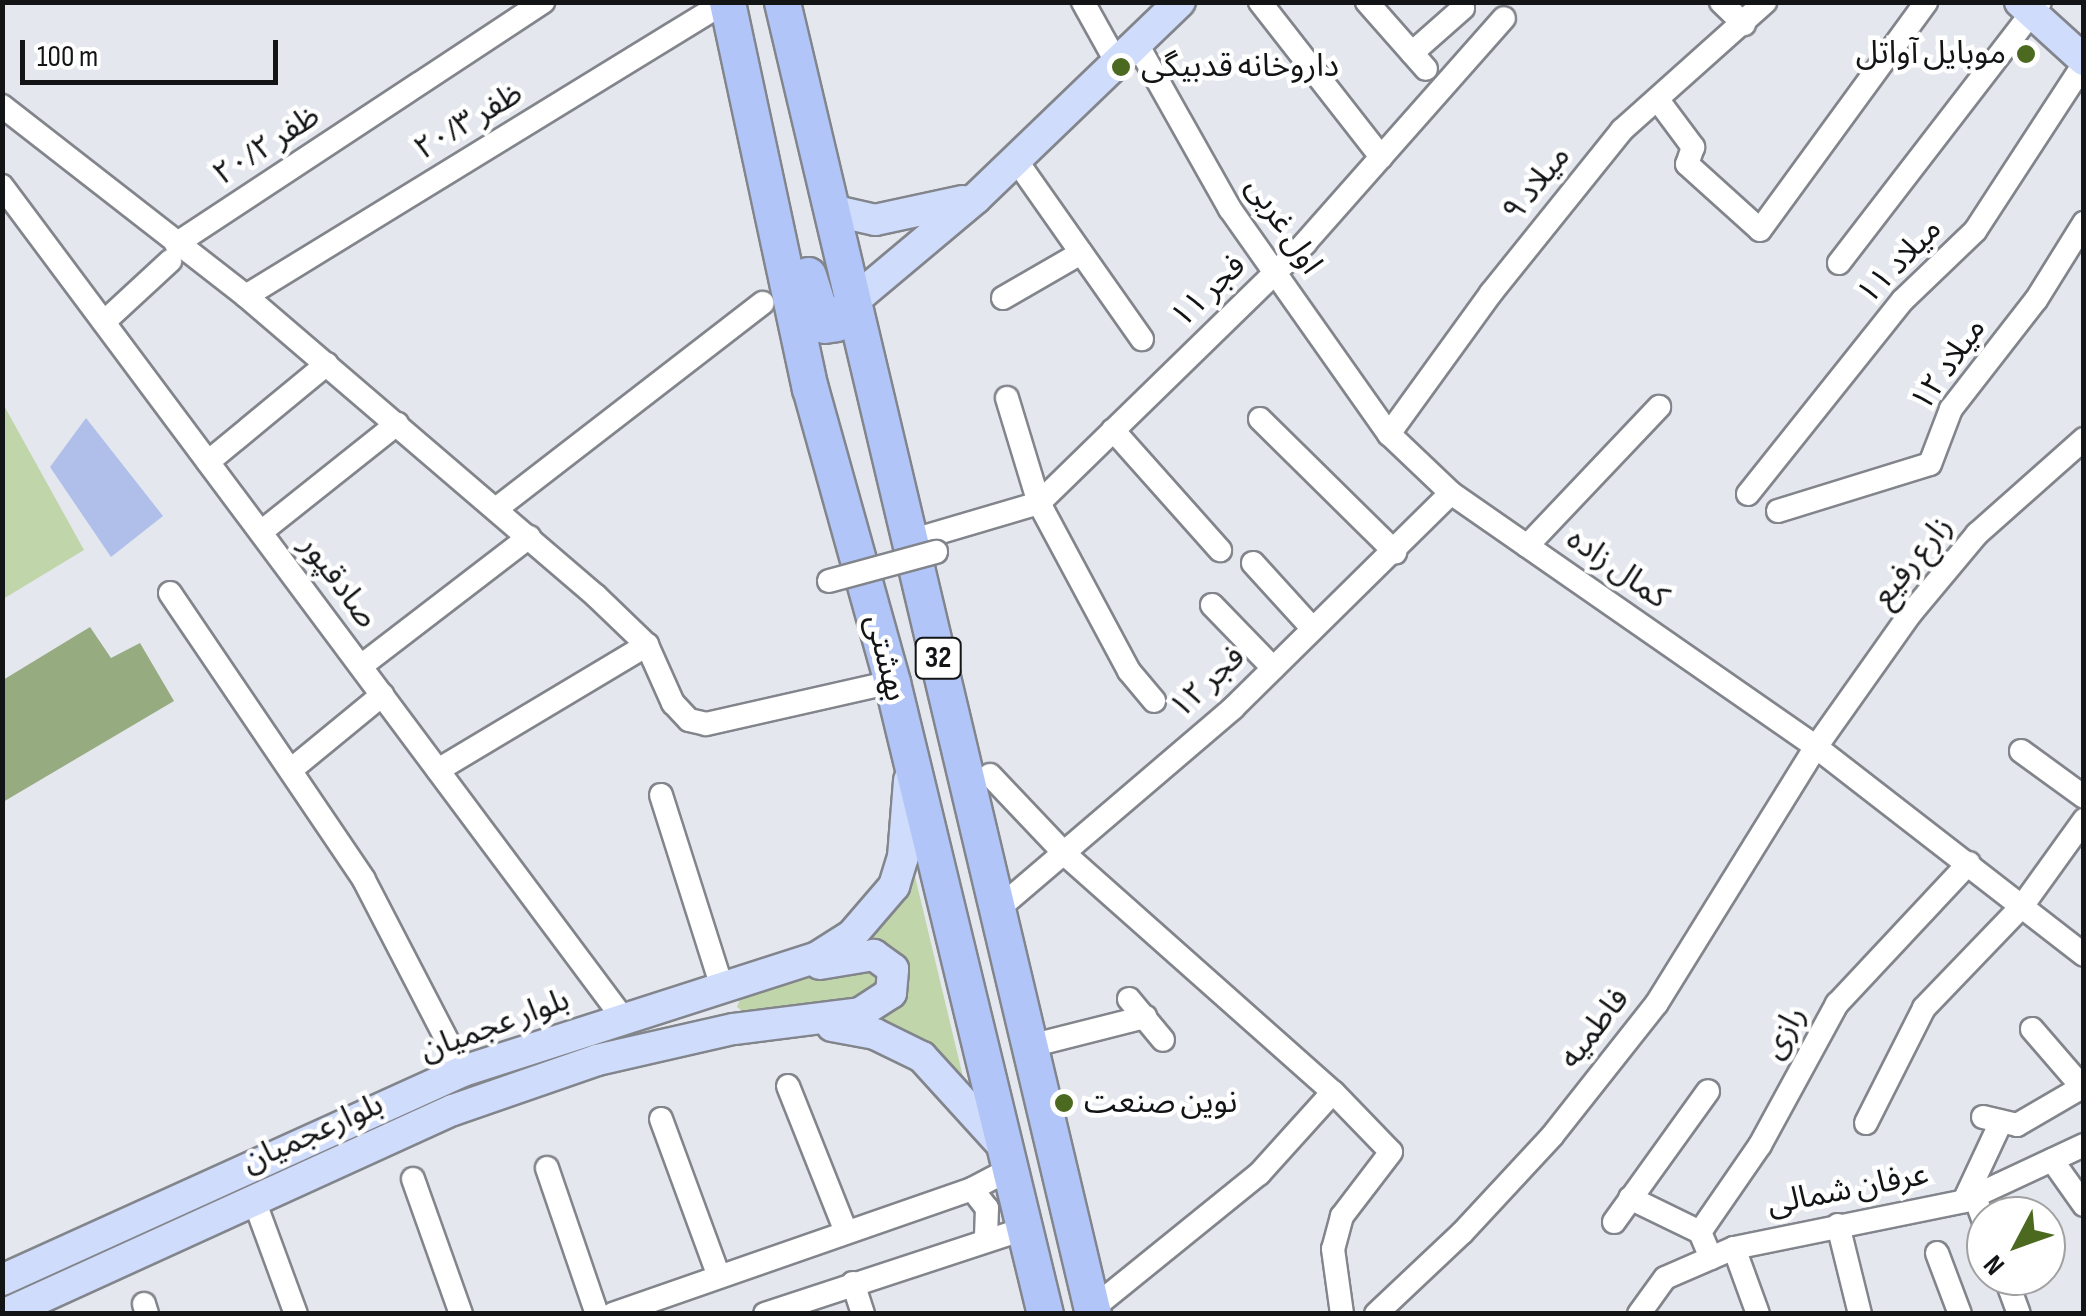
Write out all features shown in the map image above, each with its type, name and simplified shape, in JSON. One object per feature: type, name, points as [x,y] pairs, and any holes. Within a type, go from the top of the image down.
[{"type":"highway","name":"بهشتی","points":[[726,2],[764,157],[810,388],[892,682],[1045,1314]]},
{"type":"highway","name":"بهشتی","points":[[782,2],[871,383],[923,547],[998,909],[1093,1311]]},
{"type":"highway","points":[[764,157],[793,216],[819,321],[836,323],[851,303]]},
{"type":"highway","points":[[810,388],[821,366],[834,361],[858,369],[871,383]]},
{"type":"main road","points":[[851,303],[976,198],[1180,2]]},
{"type":"main road","points":[[2030,6],[2084,62]]},
{"type":"main road","points":[[831,210],[876,220],[976,198]]},
{"type":"main road","name":"بلوار عجمیان","points":[[2,1280],[463,1072],[622,1016],[774,976],[852,936],[894,886],[903,857],[910,769]]},
{"type":"main road","points":[[774,976],[874,954],[886,960],[894,980],[876,1008],[778,1024]]},
{"type":"main road","points":[[723,990],[734,1029]]},
{"type":"main road","points":[[778,1024],[842,1026],[897,1042],[944,1077],[1006,1158]]},
{"type":"main road","name":"بلوارعجمیان","points":[[5,1314],[453,1110],[597,1060],[734,1029],[778,1024]]},
{"type":"street","name":"ظفر ۲۰/۲","points":[[104,322],[173,253],[543,2]]},
{"type":"street","name":"ظفر ۲۰/۳","points":[[246,296],[726,2]]},
{"type":"street","name":"اول غربی","points":[[1083,2],[1127,53],[1274,274],[1390,434]]},
{"type":"street","points":[[1260,2],[1381,157]]},
{"type":"street","points":[[1367,2],[1419,62],[1464,8]]},
{"type":"street","points":[[1721,2],[1744,24]]},
{"type":"street","name":"میلاد ۹","points":[[1390,434],[1491,293],[1622,130],[1765,2]]},
{"type":"street","points":[[1658,100],[1693,146],[1687,164],[1760,230],[1926,2]]},
{"type":"street","points":[[1839,263],[2030,6]]},
{"type":"street","name":"فجر ۱۱","points":[[829,581],[1039,502],[1274,274],[1504,18]]},
{"type":"street","name":"میلاد ۱۱","points":[[1748,494],[1904,300],[1975,231],[2084,62]]},
{"type":"street","points":[[2,106],[173,253],[246,296],[529,537],[647,645],[672,703],[698,724],[892,682]]},
{"type":"street","points":[[1016,160],[1142,339]]},
{"type":"street","name":"صادقپور","points":[[2,186],[622,1016]]},
{"type":"street","name":"میلاد ۱۲","points":[[1778,511],[1930,464],[1950,409],[2036,300],[2084,224]]},
{"type":"street","points":[[1003,298],[1081,253]]},
{"type":"street","points":[[496,510],[762,303]]},
{"type":"street","points":[[208,462],[327,364]]},
{"type":"street","points":[[1007,398],[1039,502],[1129,671],[1154,701]]},
{"type":"street","points":[[1527,546],[1658,407]]},
{"type":"street","points":[[1260,419],[1395,552]]},
{"type":"street","points":[[261,532],[397,424]]},
{"type":"street","points":[[1114,430],[1220,550]]},
{"type":"street","name":"کمال زاده","points":[[1390,434],[1451,493],[1816,747],[2084,955]]},
{"type":"street","name":"زارع رفیع","points":[[1816,747],[1910,613],[1976,534],[2084,439]]},
{"type":"street","name":"فجر ۱۲","points":[[998,909],[1067,856],[1273,668],[1451,493]]},
{"type":"street","points":[[361,666],[529,537]]},
{"type":"street","points":[[1253,563],[1313,629]]},
{"type":"street","points":[[170,593],[364,880],[463,1072]]},
{"type":"street","points":[[1212,606],[1273,668]]},
{"type":"street","points":[[438,770],[647,645]]},
{"type":"street","points":[[292,769],[382,695]]},
{"type":"street","name":"فاطمیه","points":[[1376,1314],[1462,1234],[1552,1136],[1657,1003],[1816,747]]},
{"type":"street","points":[[2022,752],[2084,797]]},
{"type":"street","points":[[990,775],[1067,856],[1334,1092],[1390,1152],[1342,1216],[1333,1248],[1342,1314]]},
{"type":"street","points":[[661,795],[723,990]]},
{"type":"street","points":[[1866,1123],[1924,1008],[2024,905],[2084,820]]},
{"type":"street","name":"رازی","points":[[1700,1232],[1760,1145],[1838,1004],[1969,863]]},
{"type":"street","points":[[1030,1046],[1137,1008],[1164,1040]]},
{"type":"street","points":[[1971,1196],[1991,1120],[2018,1124],[2083,1086],[2032,1029]]},
{"type":"street","points":[[788,1086],[846,1232]]},
{"type":"street","points":[[1093,1311],[1259,1174],[1334,1092]]},
{"type":"street","points":[[1614,1222],[1708,1092]]},
{"type":"street","points":[[661,1118],[719,1276]]},
{"type":"street","name":"عرفان شمالی","points":[[1976,1196],[2084,1145]]},
{"type":"street","points":[[613,1314],[972,1189],[1006,1158]]},
{"type":"street","points":[[2052,1160],[2084,1205]]},
{"type":"street","points":[[547,1168],[597,1314]]},
{"type":"street","points":[[413,1180],[461,1314]]},
{"type":"street","points":[[972,1189],[987,1208],[986,1237]]},
{"type":"street","points":[[1630,1198],[1700,1232],[1711,1258]]},
{"type":"street","points":[[254,1200],[296,1314]]},
{"type":"street","name":"عرفان شمالی","points":[[1638,1314],[1666,1278],[1734,1248],[1966,1200]]},
{"type":"street","points":[[1838,1225],[1860,1314]]},
{"type":"street","points":[[765,1314],[986,1237],[1024,1229]]},
{"type":"street","points":[[1734,1248],[1758,1314]]},
{"type":"street","points":[[1936,1253],[1960,1314]]},
{"type":"street","points":[[854,1283],[863,1314]]},
{"type":"green space","points":[[2,402],[84,550],[3,599],[2,599]]},
{"type":"green space","points":[[90,627],[111,658],[140,643],[174,701],[3,802],[3,680]]},
{"type":"green space","points":[[913,868],[964,1081],[869,1022],[899,1005],[860,946],[885,920]]},
{"type":"green space","points":[[858,965],[876,968],[882,996],[745,1013],[737,1007],[742,994]]},
{"type":"building","points":[[86,418],[163,516],[111,557],[50,467]]},
{"type":"place","name":"موبایل آواتل","points":[[2026,54]]},
{"type":"place","name":"داروخانه قدبیگی","points":[[1121,67]]},
{"type":"place","name":"نوین صنعت","points":[[1064,1103]]}]
